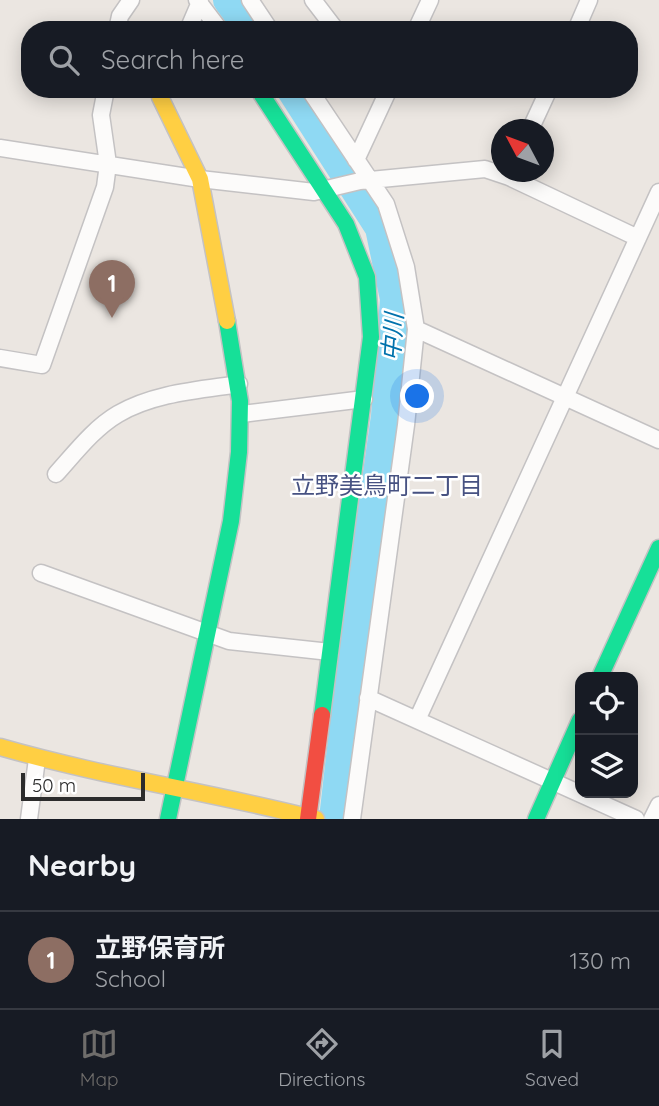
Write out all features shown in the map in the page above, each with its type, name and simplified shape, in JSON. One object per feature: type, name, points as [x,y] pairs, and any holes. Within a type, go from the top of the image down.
[{"type":"street","points":[[119,21],[131,0]]},
{"type":"street","points":[[250,0],[264,21]]},
{"type":"street","points":[[313,0],[329,21]]},
{"type":"street","points":[[420,21],[430,0]]},
{"type":"street","points":[[580,21],[589,0]]},
{"type":"street","points":[[191,21],[199,1]]},
{"type":"street","points":[[199,1],[213,21]]},
{"type":"street","points":[[0,358],[42,365],[105,187],[108,164],[102,115],[105,98]]},
{"type":"street","points":[[160,98],[200,180],[239,384],[242,414],[233,510],[168,819]]},
{"type":"street","points":[[0,747],[37,758],[311,818],[371,337],[367,277],[346,224],[329,188],[264,98]]},
{"type":"street","points":[[315,98],[356,160],[365,180],[386,204],[405,267],[416,329],[406,425],[352,819]]},
{"type":"street","points":[[356,160],[381,98]]},
{"type":"street","points":[[535,119],[545,98]]},
{"type":"street","points":[[0,148],[200,180],[313,192],[365,180],[491,170]]},
{"type":"street","points":[[526,182],[638,238]]},
{"type":"street","points":[[417,720],[659,192]]},
{"type":"street","points":[[416,329],[659,440]]},
{"type":"street","points":[[57,474],[89,438],[118,414],[164,396],[239,384]]},
{"type":"street","points":[[242,414],[364,398]]},
{"type":"street","points":[[602,672],[659,548]]},
{"type":"street","points":[[41,573],[207,635],[229,641],[330,652]]},
{"type":"street","points":[[368,698],[636,819]]},
{"type":"street","points":[[536,819],[575,731]]},
{"type":"street","points":[[29,819],[37,758]]},
{"type":"street","points":[[652,819],[659,805]]},
{"type":"waterway","name":"中川","points":[[228,0],[243,21]]},
{"type":"waterway","name":"中川","points":[[297,98],[380,228],[395,299],[386,416],[353,651],[334,819]]},
{"type":"traffic: fast","points":[[264,98],[346,224],[367,277],[371,337],[322,715]]},
{"type":"traffic: fast","points":[[168,819],[231,521],[239,452],[240,401],[227,321]]},
{"type":"traffic: fast","points":[[602,672],[659,548]]},
{"type":"traffic: fast","points":[[536,819],[575,731]]},
{"type":"traffic: slow","points":[[160,98],[200,179],[227,321]]},
{"type":"traffic: slow","points":[[0,747],[78,767],[316,819]]},
{"type":"traffic: jam","points":[[308,819],[322,715]]},
{"type":"place","name":"立野保育所","points":[[112,318]]},
{"type":"district","name":"立野美鳥町二丁目","points":[[387,485]]}]
